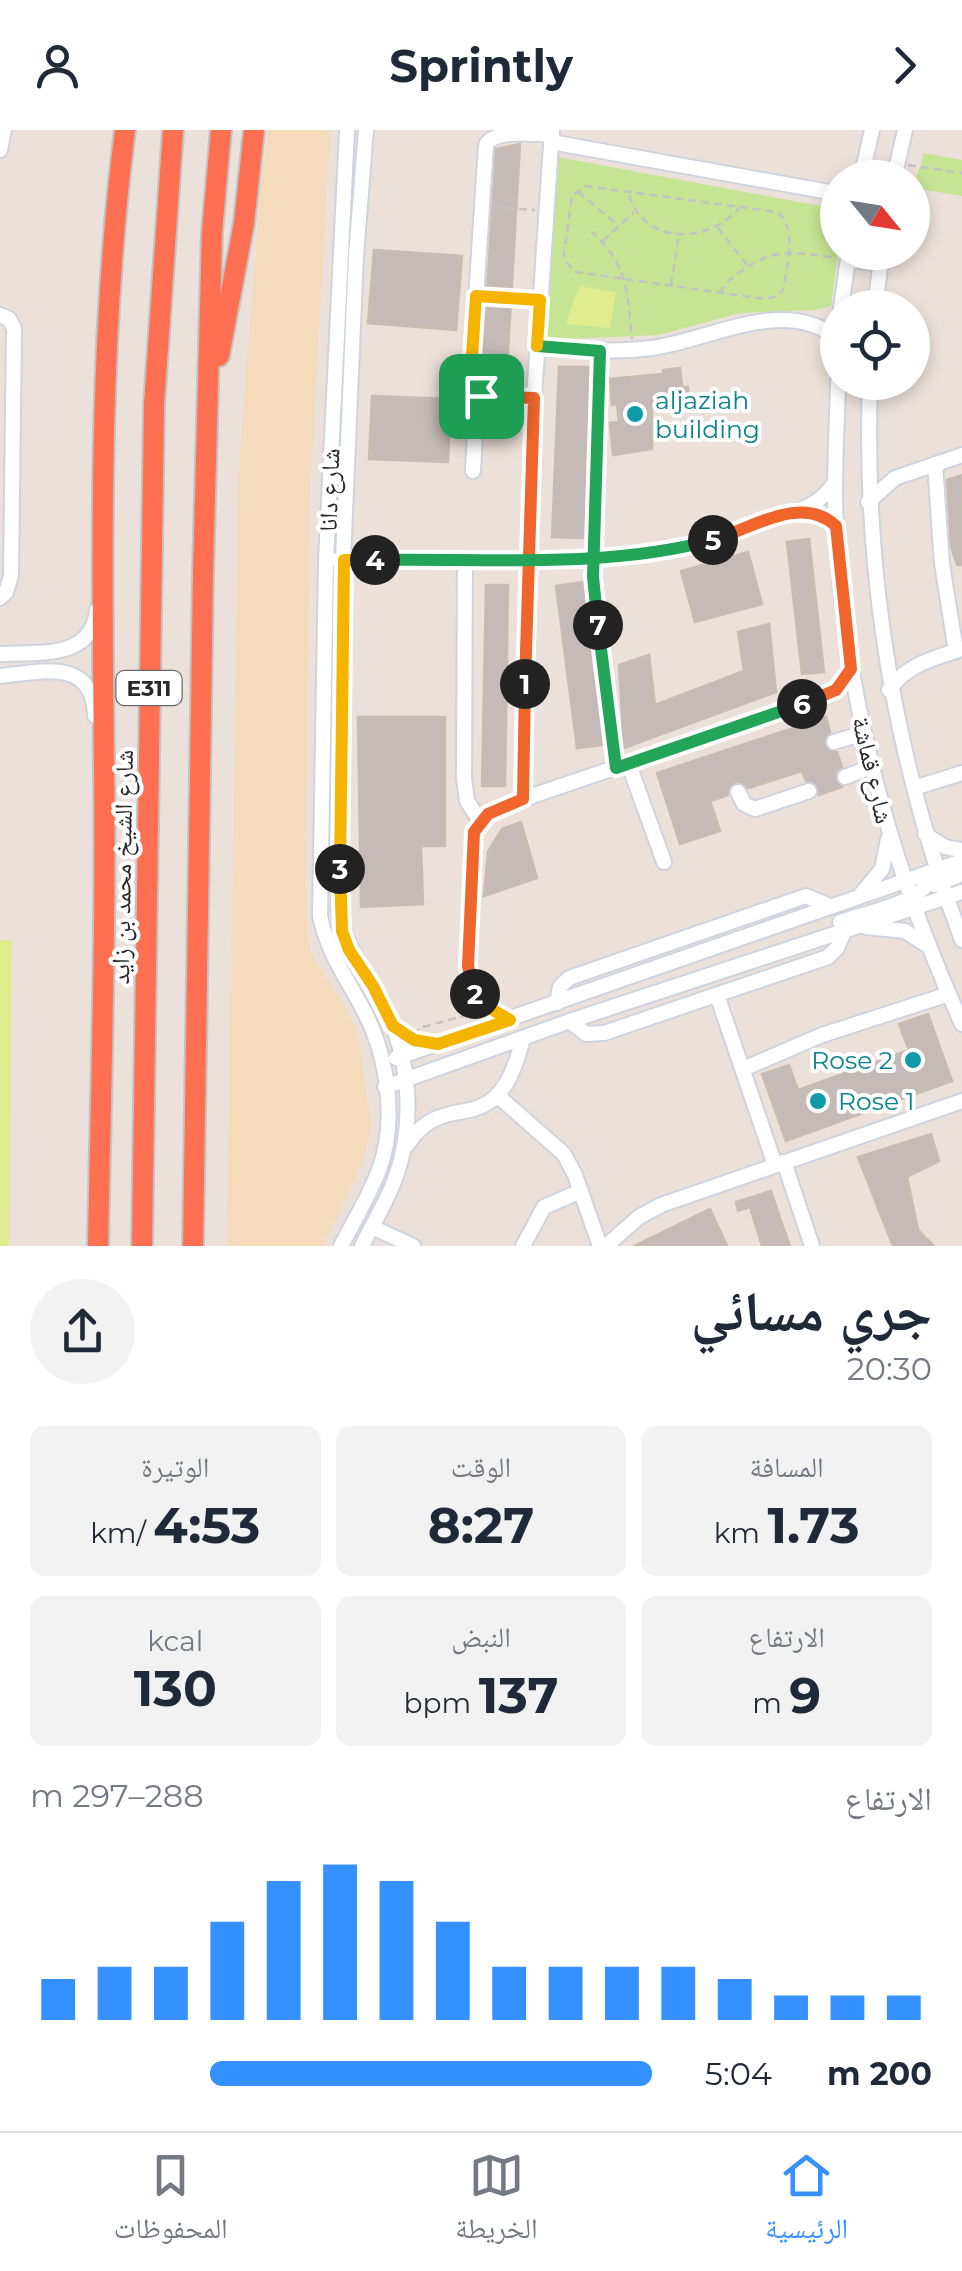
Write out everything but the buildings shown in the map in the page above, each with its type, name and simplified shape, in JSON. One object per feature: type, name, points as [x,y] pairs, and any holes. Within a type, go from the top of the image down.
[{"type":"highway","points":[[98,1246],[105,396],[125,130]]},
{"type":"highway","points":[[104,766],[112,698],[118,378],[138,130]]},
{"type":"highway","name":"شارع الشيخ محمد بن زايد","points":[[142,1246],[154,405],[173,130]]},
{"type":"highway","name":"E311","points":[[194,1246],[212,232],[221,130]]},
{"type":"highway","points":[[208,412],[241,239],[254,130]]},
{"type":"street","points":[[0,150],[4,130]]},
{"type":"street","name":"شارع دانا","points":[[341,1246],[371,1190],[386,1149],[382,1063],[367,1017],[333,959],[320,916],[326,561],[348,130]]},
{"type":"street","name":"شارع دانا","points":[[362,1246],[389,1194],[403,1150],[405,1080],[393,1026],[349,950],[339,911],[344,560],[356,256],[366,130]]},
{"type":"street","points":[[473,471],[477,396],[470,386],[489,136],[498,130],[552,136],[820,191]]},
{"type":"street","points":[[865,160],[872,130]]},
{"type":"street","points":[[898,160],[906,130]]},
{"type":"street","points":[[523,799],[536,348],[552,136]]},
{"type":"street","points":[[0,315],[9,319],[14,328],[11,581],[0,598]]},
{"type":"street","points":[[536,348],[632,350],[769,321],[811,322],[820,318]]},
{"type":"street","points":[[811,322],[820,327]]},
{"type":"street","points":[[600,351],[594,597],[622,766],[664,862]]},
{"type":"street","points":[[477,396],[534,398]]},
{"type":"street","name":"شارع قماشة","points":[[837,400],[836,526],[859,710],[888,833],[928,948],[962,1024]]},
{"type":"street","name":"شارع قماشة","points":[[869,400],[868,502],[884,656],[925,834],[962,940]]},
{"type":"street","points":[[868,502],[895,478],[962,455]]},
{"type":"street","points":[[867,459],[884,475],[895,478]]},
{"type":"street","points":[[890,690],[897,679],[917,664],[959,650],[942,564],[936,464]]},
{"type":"street","points":[[326,561],[527,560],[626,555],[692,545],[802,510],[822,499],[835,482]]},
{"type":"street","points":[[802,510],[821,514],[836,526]]},
{"type":"street","points":[[0,654],[62,650],[86,639],[96,615],[102,525]]},
{"type":"street","points":[[465,559],[464,778],[468,801],[480,821]]},
{"type":"street","points":[[884,656],[894,662],[917,664]]},
{"type":"street","points":[[510,1020],[486,1006],[472,989],[468,966],[473,842],[480,821],[523,799],[828,696],[851,669]]},
{"type":"street","points":[[0,676],[56,670],[74,675],[88,687],[95,703],[96,763],[104,806]]},
{"type":"street","points":[[828,696],[845,700],[859,710]]},
{"type":"street","points":[[834,742],[864,733]]},
{"type":"street","points":[[845,777],[871,767]]},
{"type":"street","points":[[914,788],[962,774]]},
{"type":"street","points":[[738,792],[744,804],[756,809],[809,791]]},
{"type":"street","points":[[859,896],[882,869],[888,833]]},
{"type":"street","points":[[925,834],[945,846],[962,850]]},
{"type":"street","points":[[386,1087],[850,928],[913,902],[939,876],[962,861]]},
{"type":"street","points":[[382,1063],[906,880],[962,874]]},
{"type":"street","points":[[815,940],[836,923],[962,892]]},
{"type":"street","points":[[850,928],[906,931],[928,948]]},
{"type":"street","points":[[570,1022],[586,1034],[598,1035],[832,955],[850,928]]},
{"type":"street","points":[[743,1069],[822,1035],[948,994]]},
{"type":"street","points":[[717,995],[812,1246]]},
{"type":"street","points":[[393,1026],[414,1040],[438,1044]]},
{"type":"street","points":[[403,1150],[426,1122],[481,1108],[499,1096],[514,1069],[522,1038]]},
{"type":"street","points":[[499,1096],[556,1144],[570,1164],[603,1246],[660,1205],[962,1100]]},
{"type":"street","points":[[523,1246],[544,1207],[581,1191]]},
{"type":"street","points":[[372,1227],[413,1246]]},
{"type":"path","points":[[930,172],[962,173]]},
{"type":"path","points":[[585,186],[629,193],[778,212],[789,225],[783,290],[778,296],[764,299],[576,272],[565,262],[570,204],[576,190],[585,186]]},
{"type":"path","points":[[576,190],[619,226]]},
{"type":"path","points":[[629,193],[636,211],[656,228],[680,234],[706,233],[739,207]]},
{"type":"path","points":[[482,207],[546,211]]},
{"type":"path","points":[[602,242],[636,211]]},
{"type":"path","points":[[717,227],[748,266]]},
{"type":"path","points":[[591,231],[626,279],[632,350]]},
{"type":"path","points":[[671,286],[680,234]]},
{"type":"path","points":[[720,292],[730,278],[767,255],[788,251],[820,254]]},
{"type":"path","points":[[476,296],[540,300]]},
{"type":"path","points":[[414,1040],[419,1028],[481,1012],[486,1006]]},
{"type":"green space","points":[[924,153],[962,160],[962,196],[930,191],[930,160],[922,160]]},
{"type":"green space","points":[[558,157],[820,206],[820,270],[836,270],[833,290],[820,290],[820,309],[740,313],[659,335],[545,340]]},
{"type":"green space","points":[[579,286],[616,292],[610,328],[566,324]]},
{"type":"green space","points":[[0,940],[12,941],[9,1246],[0,1246]]},
{"type":"sand","points":[[268,130],[330,130],[310,490],[307,935],[312,955],[348,1012],[359,1038],[371,1127],[364,1159],[323,1246],[227,1246],[239,466]]},
{"type":"tunnel","points":[[738,792],[739,776],[750,766],[834,742]]},
{"type":"tunnel","points":[[809,791],[845,777]]},
{"type":"place","name":"aljaziah building","points":[[635,414]]},
{"type":"place","name":"Rose 2","points":[[913,1060]]},
{"type":"place","name":"Rose 1","points":[[818,1101]]},
{"type":"route","points":[[481,396],[470,390],[476,296],[540,300],[536,348],[600,351],[593,556],[593,577],[616,768],[828,696],[851,669],[836,526],[812,511],[802,510],[692,545],[626,555],[593,556],[527,560],[344,560],[339,911],[342,931],[393,1026],[414,1040],[438,1044],[510,1020],[478,998],[472,989],[468,966],[474,832],[488,814],[523,799],[527,560],[534,398],[481,396]]}]
